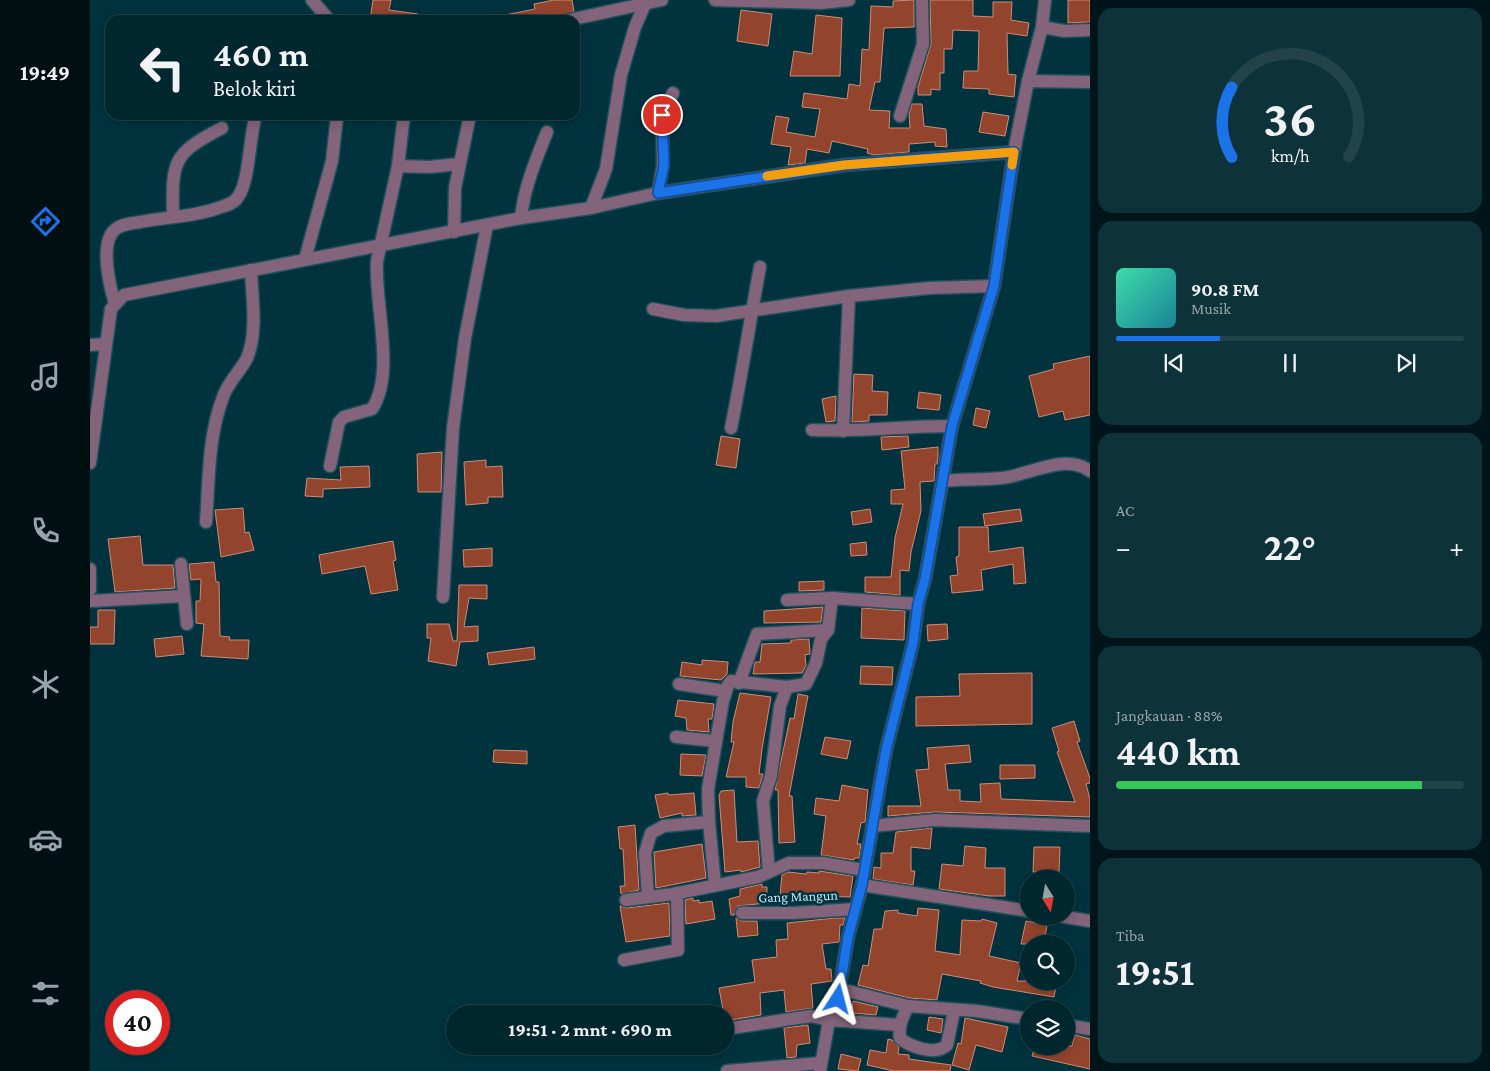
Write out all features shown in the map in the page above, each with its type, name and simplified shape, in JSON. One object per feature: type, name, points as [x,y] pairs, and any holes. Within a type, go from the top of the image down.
[{"type":"street","points":[[312,0],[325,15]]},
{"type":"street","points":[[580,18],[662,0]]},
{"type":"street","points":[[715,0],[821,3],[849,0]]},
{"type":"street","points":[[900,116],[923,44],[922,0]]},
{"type":"street","points":[[728,1071],[821,1067],[829,1020],[836,1009],[855,909],[862,885],[863,870],[886,750],[913,643],[918,604],[925,579],[952,426],[994,286],[1014,152],[1028,81],[1042,28],[1045,0]]},
{"type":"street","points":[[590,208],[606,169],[621,75],[635,27],[645,4]]},
{"type":"street","points":[[1042,28],[1064,31],[1090,30]]},
{"type":"street","points":[[1028,81],[1090,82]]},
{"type":"street","points":[[658,193],[664,165],[662,115],[673,93]]},
{"type":"street","points":[[115,304],[108,282],[107,267],[108,246],[111,234],[118,228],[173,216],[208,211],[231,204],[238,197],[244,182],[255,120]]},
{"type":"street","points":[[305,259],[332,161],[337,120]]},
{"type":"street","points":[[330,466],[340,422],[344,416],[367,412],[376,404],[383,364],[376,277],[380,246],[398,166],[403,120]]},
{"type":"street","points":[[454,232],[454,204],[469,120]]},
{"type":"street","points":[[173,216],[173,183],[176,161],[190,146],[222,128]]},
{"type":"street","points":[[521,218],[527,185],[547,132]]},
{"type":"street","points":[[90,463],[111,309],[124,295],[521,218],[590,208],[658,193],[844,165],[1014,152]]},
{"type":"street","points":[[398,166],[429,167],[460,164]]},
{"type":"street","points":[[443,596],[453,428],[465,338],[487,225]]},
{"type":"street","points":[[731,428],[742,374],[750,310],[760,267]]},
{"type":"street","points":[[206,522],[215,427],[223,397],[231,380],[246,358],[250,345],[251,270]]},
{"type":"street","points":[[654,309],[702,317],[848,296],[930,288],[994,286]]},
{"type":"street","points":[[843,431],[848,296]]},
{"type":"street","points":[[90,345],[106,344]]},
{"type":"street","points":[[812,430],[843,431],[908,426],[952,426]]},
{"type":"street","points":[[943,481],[1001,478],[1066,464],[1083,466],[1090,471]]},
{"type":"street","points":[[181,564],[187,624]]},
{"type":"street","points":[[90,569],[90,590]]},
{"type":"street","points":[[90,601],[184,596]]},
{"type":"street","points":[[787,600],[832,598],[918,604]]},
{"type":"street","points":[[715,885],[708,789],[715,740],[726,691],[731,682],[787,687],[806,684],[816,663],[821,639],[828,630],[832,598]]},
{"type":"street","points":[[739,683],[757,634],[828,630]]},
{"type":"street","points":[[679,684],[726,691]]},
{"type":"street","points":[[769,872],[763,801],[771,776],[780,706],[787,687]]},
{"type":"street","points":[[676,738],[715,740]]},
{"type":"street","points":[[872,826],[935,820],[1090,826]]},
{"type":"street","points":[[648,896],[645,853],[651,833],[664,826],[709,822]]},
{"type":"street","points":[[626,900],[677,893],[758,877],[789,863],[808,862],[863,870]]},
{"type":"street","points":[[862,885],[1020,910]]},
{"type":"street","points":[[624,960],[678,950],[677,893]]},
{"type":"street","name":"Gang Mangun","points":[[742,913],[793,913],[855,909]]},
{"type":"street","points":[[1075,918],[1090,921]]},
{"type":"street","points":[[840,988],[908,1006],[954,1011],[977,1011],[1020,1018]]},
{"type":"street","points":[[908,1006],[900,1025],[899,1034],[904,1041],[914,1046],[941,1049],[947,1045],[954,1011]]},
{"type":"street","points":[[734,1028],[811,1016],[829,1020],[900,1025]]},
{"type":"street","points":[[1075,1026],[1090,1029]]},
{"type":"building","points":[[373,0],[391,0],[389,10],[418,14],[418,15],[371,15]]},
{"type":"building","points":[[554,0],[572,0],[574,11],[564,15],[505,15],[535,9],[534,4]]},
{"type":"building","points":[[914,0],[914,27],[884,28],[880,82],[875,82],[869,110],[890,111],[889,128],[910,128],[909,114],[912,104],[922,104],[924,126],[946,129],[947,147],[935,146],[935,142],[909,144],[909,152],[874,155],[867,153],[868,149],[832,141],[829,153],[807,149],[805,163],[788,165],[791,147],[771,144],[776,116],[789,118],[786,132],[815,137],[820,109],[802,107],[804,93],[847,99],[849,84],[860,86],[862,49],[869,50],[871,6],[893,7],[893,1]]},
{"type":"building","points":[[930,0],[973,0],[973,16],[993,17],[993,2],[1012,2],[1011,20],[1029,23],[1027,36],[1007,33],[1008,74],[1016,75],[1014,97],[989,94],[989,89],[963,88],[964,71],[978,71],[979,31],[953,30],[952,49],[944,49],[944,73],[940,73],[940,90],[931,89],[931,95],[918,95],[918,87],[931,44]]},
{"type":"building","points":[[1068,0],[1090,0],[1090,22],[1068,23]]},
{"type":"building","points":[[741,10],[772,14],[768,46],[737,41]]},
{"type":"building","points":[[816,15],[842,18],[840,76],[790,76],[794,51],[812,54]]},
{"type":"building","points":[[983,112],[1009,116],[1005,136],[979,132]]},
{"type":"building","points":[[1090,356],[1090,415],[1065,420],[1063,411],[1039,417],[1029,376],[1054,369],[1053,364]]},
{"type":"building","points":[[854,374],[873,375],[872,391],[888,392],[887,415],[869,415],[869,421],[852,422]]},
{"type":"building","points":[[919,392],[941,395],[939,410],[917,408]]},
{"type":"building","points":[[836,396],[835,421],[826,422],[822,399]]},
{"type":"building","points":[[976,408],[990,411],[986,428],[973,425]]},
{"type":"building","points":[[721,436],[740,439],[736,468],[716,465]]},
{"type":"building","points":[[908,436],[909,447],[882,450],[881,437]]},
{"type":"building","points":[[938,447],[934,481],[920,482],[921,511],[911,552],[909,571],[900,570],[900,595],[865,592],[865,577],[891,577],[895,538],[903,504],[891,504],[891,490],[905,489],[901,451]]},
{"type":"building","points":[[442,452],[441,492],[418,492],[417,454]]},
{"type":"building","points":[[486,460],[486,467],[502,466],[503,497],[488,497],[488,503],[466,505],[464,462]]},
{"type":"building","points":[[369,466],[370,487],[323,489],[323,497],[305,496],[307,478],[341,480],[340,467]]},
{"type":"building","points":[[243,508],[245,533],[249,532],[254,550],[221,557],[215,510]]},
{"type":"building","points":[[870,509],[872,522],[853,525],[851,512]]},
{"type":"building","points":[[1020,509],[1022,521],[985,526],[983,514]]},
{"type":"building","points":[[959,527],[988,527],[989,552],[1023,547],[1026,583],[1014,584],[1013,564],[981,570],[983,590],[952,593],[950,576],[958,575],[956,557],[959,556]]},
{"type":"building","points":[[140,536],[143,565],[173,565],[175,588],[115,592],[108,539]]},
{"type":"building","points":[[393,541],[396,560],[393,561],[398,590],[371,594],[365,566],[322,574],[319,555]]},
{"type":"building","points":[[866,542],[867,555],[851,556],[850,544]]},
{"type":"building","points":[[492,548],[492,566],[464,567],[463,550]]},
{"type":"building","points":[[214,562],[216,582],[219,582],[220,636],[230,637],[229,640],[249,640],[248,659],[201,656],[204,624],[196,623],[196,601],[200,601],[201,579],[191,580],[189,564]]},
{"type":"building","points":[[824,581],[824,590],[799,591],[799,582]]},
{"type":"building","points":[[459,585],[487,585],[487,599],[469,598],[464,627],[478,626],[478,641],[460,642],[456,666],[428,661],[431,638],[427,638],[427,624],[449,624],[453,641],[457,641]]},
{"type":"building","points":[[823,607],[821,622],[764,623],[764,611]]},
{"type":"building","points":[[862,608],[905,611],[904,640],[861,638]]},
{"type":"building","points":[[98,610],[115,610],[114,644],[90,644],[90,627],[98,627]]},
{"type":"building","points":[[947,624],[948,639],[928,641],[927,625]]},
{"type":"building","points":[[182,636],[184,654],[156,657],[154,639]]},
{"type":"building","points":[[809,639],[810,654],[805,655],[806,666],[802,673],[753,674],[755,662],[760,662],[762,644],[791,643],[791,640]]},
{"type":"building","points":[[534,647],[535,659],[489,665],[487,653]]},
{"type":"building","points":[[702,660],[728,662],[727,674],[721,680],[680,676],[682,662],[702,665]]},
{"type":"building","points":[[861,666],[893,667],[892,685],[860,684]]},
{"type":"building","points":[[1032,673],[1032,724],[916,726],[916,697],[960,696],[959,674]]},
{"type":"building","points":[[740,693],[771,697],[759,774],[763,774],[759,788],[746,787],[746,777],[726,777],[734,742],[731,742],[733,722]]},
{"type":"building","points":[[798,694],[808,696],[789,796],[792,796],[795,842],[779,843],[778,790],[775,790],[790,718],[794,719]]},
{"type":"building","points":[[678,700],[714,704],[712,719],[708,719],[709,732],[687,730],[686,718],[675,716]]},
{"type":"building","points":[[1074,721],[1080,741],[1077,742],[1090,778],[1090,783],[1086,784],[1090,799],[1090,817],[935,812],[888,816],[888,806],[921,806],[916,770],[929,769],[927,748],[969,745],[971,762],[945,764],[948,790],[960,790],[960,801],[981,802],[980,784],[1000,783],[1001,799],[1075,802],[1057,752],[1059,751],[1052,728]]},
{"type":"building","points":[[825,737],[851,741],[847,759],[821,754]]},
{"type":"building","points":[[494,750],[527,751],[527,764],[493,762]]},
{"type":"building","points":[[681,754],[706,755],[702,776],[680,775]]},
{"type":"building","points":[[1000,765],[1035,765],[1035,778],[1000,779]]},
{"type":"building","points":[[842,785],[868,790],[865,822],[861,823],[857,844],[861,844],[859,858],[854,860],[821,855],[826,816],[814,814],[816,798],[839,801]]},
{"type":"building","points":[[734,790],[737,842],[758,841],[760,867],[741,872],[741,870],[725,872],[719,795],[721,791]]},
{"type":"building","points":[[668,793],[668,795],[694,793],[696,815],[682,816],[682,813],[660,818],[655,795]]},
{"type":"building","points":[[635,825],[639,890],[621,894],[620,886],[625,886],[623,849],[620,849],[618,827]]},
{"type":"building","points":[[932,828],[930,849],[911,847],[911,871],[915,871],[913,885],[873,879],[874,867],[881,868],[881,853],[893,853],[896,832]]},
{"type":"building","points":[[702,844],[706,878],[656,888],[654,852]]},
{"type":"building","points":[[965,846],[986,848],[985,868],[1005,868],[1005,896],[989,896],[939,889],[942,864],[963,866]]},
{"type":"building","points":[[1034,847],[1060,847],[1059,870],[1033,870]]},
{"type":"building","points":[[819,871],[853,876],[850,897],[780,895],[782,875],[788,872],[806,874],[807,872],[819,873]]},
{"type":"building","points":[[762,884],[762,887],[767,887],[767,903],[738,906],[734,915],[731,915],[729,899],[740,896],[740,889]]},
{"type":"building","points":[[693,898],[693,901],[699,900],[699,903],[712,901],[715,919],[686,924],[685,900]]},
{"type":"building","points":[[669,903],[670,936],[626,942],[620,906],[627,908]]},
{"type":"building","points":[[918,908],[939,910],[935,951],[960,955],[962,920],[981,921],[982,919],[997,923],[989,956],[1020,963],[1017,981],[1020,981],[1020,990],[1055,990],[1054,997],[993,987],[980,983],[981,981],[942,974],[937,1000],[909,998],[858,985],[863,965],[868,966],[874,929],[882,929],[885,911],[898,910],[898,913],[917,916]]},
{"type":"building","points":[[736,918],[742,921],[757,921],[758,935],[738,937]]},
{"type":"building","points":[[845,918],[843,925],[840,925],[839,942],[822,944],[826,969],[831,969],[832,981],[811,984],[813,1008],[786,1012],[784,990],[760,993],[761,1015],[734,1020],[734,1005],[722,1005],[719,988],[755,982],[752,960],[777,957],[776,940],[788,939],[787,923]]},
{"type":"building","points":[[1025,925],[1047,925],[1045,935],[1023,935]]},
{"type":"building","points":[[853,1001],[878,1007],[876,1015],[852,1013]]},
{"type":"building","points":[[929,1017],[943,1019],[941,1033],[927,1030]]},
{"type":"building","points":[[965,1018],[1008,1027],[1002,1052],[976,1045],[969,1070],[952,1065],[958,1043],[961,1044]]},
{"type":"building","points":[[808,1025],[810,1043],[797,1045],[796,1057],[787,1058],[784,1028]]},
{"type":"building","points":[[1075,1035],[1090,1039],[1090,1069],[1032,1056],[1075,1055]]},
{"type":"building","points":[[888,1039],[892,1040],[899,1047],[898,1054],[909,1055],[909,1059],[951,1065],[950,1071],[894,1071],[867,1065],[870,1050],[886,1053]]},
{"type":"building","points":[[841,1054],[861,1059],[858,1071],[838,1069]]},
{"type":"slow traffic","points":[[767,176],[844,165],[1014,152],[1012,165]]},
{"type":"route","points":[[662,115],[664,165],[658,193],[844,165],[1014,152],[994,286],[952,426],[925,579],[918,604],[913,643],[886,750],[863,870],[862,885],[848,937],[838,999]]}]
